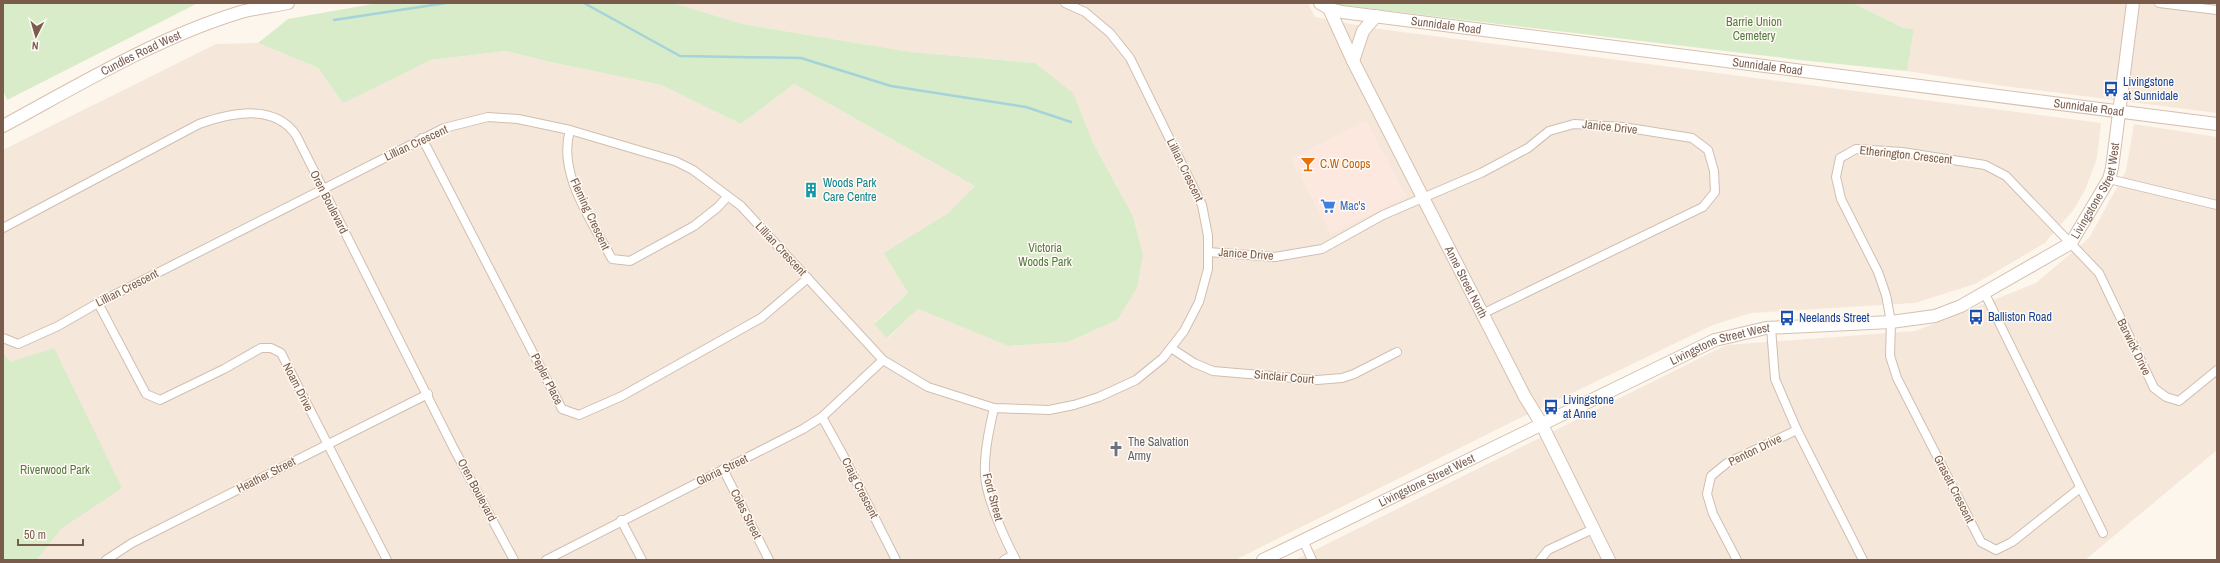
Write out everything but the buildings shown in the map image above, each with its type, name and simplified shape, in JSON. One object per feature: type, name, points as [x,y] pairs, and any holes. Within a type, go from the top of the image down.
[{"type":"street","name":"Cundles Road West","points":[[3,126],[100,74],[193,29],[242,12],[288,3]]},
{"type":"street","name":"Lillian Crescent","points":[[3,338],[18,344],[58,326],[98,303],[422,138],[444,128],[488,117],[518,119],[570,130],[675,161],[693,170],[741,206],[883,360],[928,387],[994,408],[1050,410],[1093,399],[1136,380],[1163,358],[1184,331],[1199,302],[1208,268],[1208,236],[1202,205],[1130,58],[1110,33],[1085,12],[1065,3]]},
{"type":"street","name":"Livingstone Street West","points":[[1263,560],[1541,423],[1715,340],[1771,328],[1891,322],[1935,316],[1961,306],[1985,294],[2071,243],[2109,179],[2112,168],[2133,3]]},
{"type":"street","points":[[2159,3],[2217,10]]},
{"type":"street","name":"Sunnidale Road","points":[[1325,5],[1376,16],[2217,124]]},
{"type":"street","name":"Anne Street North","points":[[1325,5],[1482,314],[1525,397],[1541,423],[1609,560]]},
{"type":"street","points":[[1353,61],[1364,31],[1376,16]]},
{"type":"street","name":"Oren Boulevard","points":[[3,228],[199,124],[214,118],[240,114],[265,114],[283,121],[290,127],[323,189],[428,394],[454,449],[514,560]]},
{"type":"street","name":"Janice Drive","points":[[1208,252],[1275,257],[1322,249],[1383,215],[1481,173],[1528,148],[1549,132],[1574,124],[1623,127],[1692,138],[1708,150],[1714,171],[1716,192],[1703,208],[1482,314]]},
{"type":"street","name":"Fleming Crescent","points":[[570,130],[566,144],[568,165],[577,192],[612,259],[630,261],[694,226],[718,207],[727,197]]},
{"type":"street","name":"Pepler Place","points":[[422,138],[562,410],[579,415],[622,396],[761,318],[808,278]]},
{"type":"street","name":"Etherington Crescent","points":[[1891,322],[1886,296],[1878,272],[1841,199],[1836,177],[1840,158],[1856,149],[1902,152],[1985,165],[2006,176],[2071,243]]},
{"type":"street","points":[[2109,179],[2217,204]]},
{"type":"street","name":"Barwick Drive","points":[[2071,243],[2099,273],[2154,388],[2166,397],[2179,401],[2217,370]]},
{"type":"street","points":[[1985,294],[2103,533]]},
{"type":"street","name":"Noam Drive","points":[[98,303],[146,394],[160,400],[224,369],[260,348],[271,348],[281,353],[326,444],[387,560]]},
{"type":"street","name":"Grasett Crescent","points":[[1891,322],[1890,356],[1897,378],[1981,542],[1996,550],[2012,542],[2080,488]]},
{"type":"street","points":[[1771,328],[1775,379],[1797,430],[1863,560]]},
{"type":"street","name":"Sinclair Court","points":[[1170,348],[1194,364],[1213,370],[1317,380],[1328,380],[1354,374],[1397,352]]},
{"type":"street","name":"Gloria Street","points":[[546,560],[621,520],[792,435],[822,417],[883,360]]},
{"type":"street","name":"Heather Street","points":[[106,560],[132,543],[326,444],[428,394]]},
{"type":"street","name":"Ford Street","points":[[994,408],[986,445],[985,477],[996,517],[1014,558]]},
{"type":"street","name":"Craig Crescent","points":[[822,417],[896,560]]},
{"type":"street","name":"Penton Drive","points":[[1736,560],[1706,494],[1711,476],[1727,463],[1797,430]]},
{"type":"street","name":"Coles Street","points":[[723,469],[769,560]]},
{"type":"street","points":[[621,520],[642,560]]},
{"type":"street","points":[[1540,560],[1548,550],[1593,529]]},
{"type":"street","points":[[1303,540],[1312,560]]},
{"type":"street","points":[[1004,560],[1014,558]]},
{"type":"shaded area","points":[[673,3],[1308,3],[1315,17],[1372,28],[2101,123],[2097,158],[2085,190],[2074,209],[2045,243],[1975,284],[1915,303],[1751,313],[1713,325],[1516,420],[1235,560],[3,560],[3,150],[216,44],[258,43],[318,68],[343,102],[431,60],[506,51],[550,62],[661,85],[741,124],[794,84],[975,186],[948,213],[885,253],[908,293],[874,323],[888,338],[918,309],[1008,346],[1068,342],[1117,320],[1143,254],[1133,216],[1093,143],[1072,93],[1035,63],[911,52],[743,24]]},
{"type":"shaded area","points":[[1853,3],[2217,3],[2217,113],[2004,86],[1907,71],[1914,29],[1904,28]]},
{"type":"shaded area","points":[[1366,120],[1406,196],[1331,234],[1291,159]]},
{"type":"shaded area","points":[[2134,124],[2217,137],[2217,450],[2085,560],[1295,560],[1726,345],[1915,331],[2036,283],[2089,238],[2126,171]]},
{"type":"green space","points":[[3,3],[198,3],[7,100],[3,90]]},
{"type":"green space","name":"Victoria Woods Park","points":[[378,3],[673,3],[743,24],[911,52],[1035,63],[1073,93],[1093,143],[1133,216],[1143,254],[1137,288],[1117,320],[1068,342],[1008,346],[918,309],[887,338],[874,324],[908,293],[884,253],[948,213],[975,186],[794,84],[741,124],[661,85],[550,62],[506,51],[431,60],[343,103],[318,68],[258,43],[288,19]]},
{"type":"green space","name":"Barrie Union Cemetery","points":[[1339,3],[1853,3],[1904,28],[1914,29],[1907,71],[1800,60],[1340,5]]},
{"type":"green space","name":"Riverwood Park","points":[[54,348],[122,488],[62,528],[36,560],[3,560],[3,353],[10,362]]},
{"type":"waterway","points":[[334,20],[446,3]]},
{"type":"waterway","points":[[584,3],[680,56],[801,58],[891,86],[1026,107],[1071,122]]},
{"type":"place","name":"Livingstone at Sunnidale","points":[[2111,89]]},
{"type":"place","name":"C.W Coops","points":[[1308,164]]},
{"type":"place","name":"Woods Park Care Centre","points":[[811,190]]},
{"type":"place","name":"Mac's","points":[[1328,206]]},
{"type":"place","name":"Balliston Road","points":[[1976,317]]},
{"type":"place","name":"Neelands Street","points":[[1787,318]]},
{"type":"place","name":"Livingstone at Anne","points":[[1551,407]]},
{"type":"place","name":"The Salvation Army","points":[[1116,449]]}]
